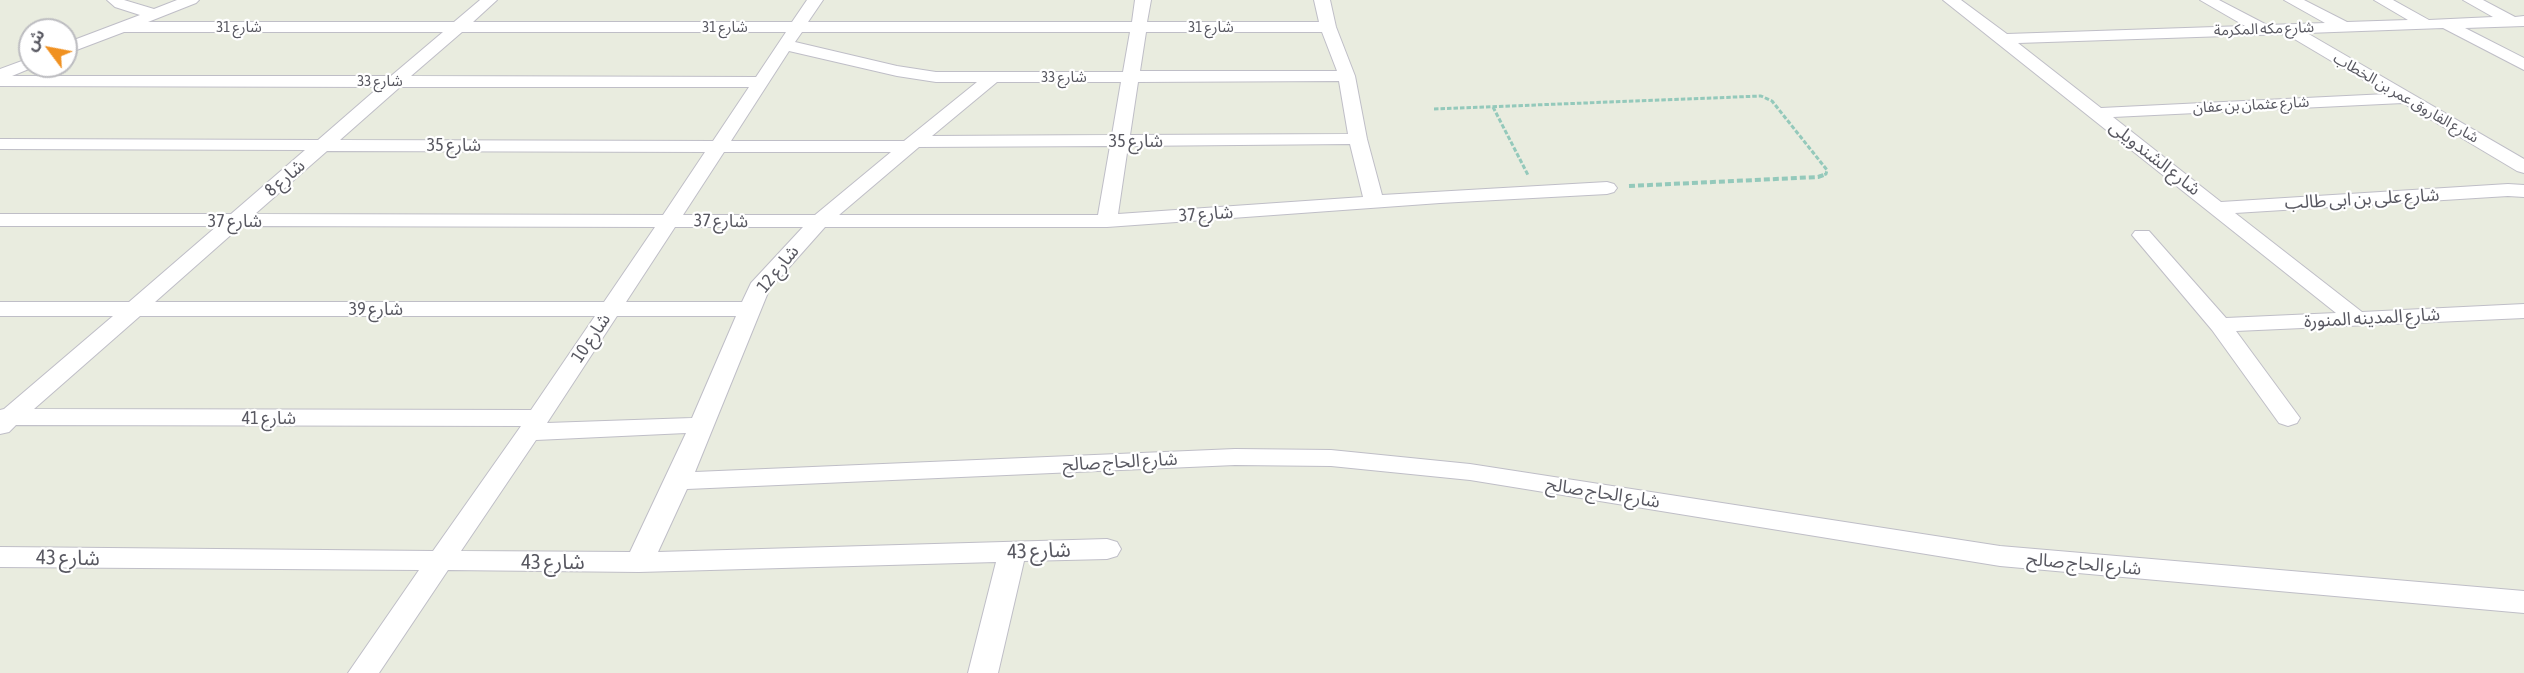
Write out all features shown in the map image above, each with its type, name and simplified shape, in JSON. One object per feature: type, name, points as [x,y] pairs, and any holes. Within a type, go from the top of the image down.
[{"type":"street","points":[[115,0],[120,4],[156,14]]},
{"type":"street","points":[[78,44],[191,0]]},
{"type":"street","name":"شارع 8","points":[[4,420],[135,309],[489,0]]},
{"type":"street","name":"شارع 10","points":[[363,673],[534,425],[815,0]]},
{"type":"street","points":[[1107,221],[1143,0]]},
{"type":"street","points":[[1322,0],[1347,76],[1358,139],[1374,202]]},
{"type":"street","name":"شارع الشندويلى","points":[[1951,0],[2357,319]]},
{"type":"street","points":[[2208,0],[2262,29]]},
{"type":"street","points":[[2292,0],[2343,27]]},
{"type":"street","points":[[2382,0],[2427,24]]},
{"type":"street","points":[[2470,0],[2519,21]]},
{"type":"street","name":"شارع مكه المكرمة","points":[[2003,39],[2519,21]]},
{"type":"street","points":[[2464,23],[2524,53]]},
{"type":"street","points":[[2445,24],[2524,65]]},
{"type":"street","name":"شارع 31","points":[[121,27],[457,27],[791,36],[1139,27],[1329,27]]},
{"type":"street","name":"شارع الفاروق عمر بن الخطاب","points":[[2288,28],[2524,171]]},
{"type":"street","points":[[78,49],[101,35]]},
{"type":"street","name":"شارع 33","points":[[791,36],[910,74],[936,77],[1347,76]]},
{"type":"street","points":[[0,75],[18,68]]},
{"type":"street","name":"شارع 12","points":[[639,562],[678,481],[759,288],[818,222],[993,77]]},
{"type":"street","points":[[0,97],[31,78]]},
{"type":"street","name":"شارع 33","points":[[0,81],[761,82]]},
{"type":"street","name":"شارع عثمان بن عفان","points":[[2097,113],[2405,98]]},
{"type":"street","name":"شارع 35","points":[[0,144],[719,145],[1358,139]]},
{"type":"street","name":"شارع على بن ابى طالب","points":[[2217,207],[2516,191],[2524,171]]},
{"type":"street","name":"شارع 37","points":[[0,220],[1107,221],[1440,197],[1607,188]]},
{"type":"street","points":[[2142,235],[2220,325],[2288,418]]},
{"type":"street","name":"شارع 39","points":[[0,309],[752,309]]},
{"type":"street","name":"شارع المدينه المنورة","points":[[2220,325],[2524,312]]},
{"type":"street","name":"شارع 41","points":[[4,420],[702,425]]},
{"type":"street","name":"شارع الحاج صالح","points":[[678,481],[1235,456],[1331,458],[1470,471],[2001,556],[2524,602]]},
{"type":"street","name":"شارع 43","points":[[0,557],[639,562],[1107,549]]},
{"type":"street","points":[[983,673],[1012,552]]},
{"type":"path","points":[[1434,109],[1761,96],[1772,101],[1827,170],[1826,174],[1818,177],[1607,188]]},
{"type":"path","points":[[1492,107],[1537,192]]}]
